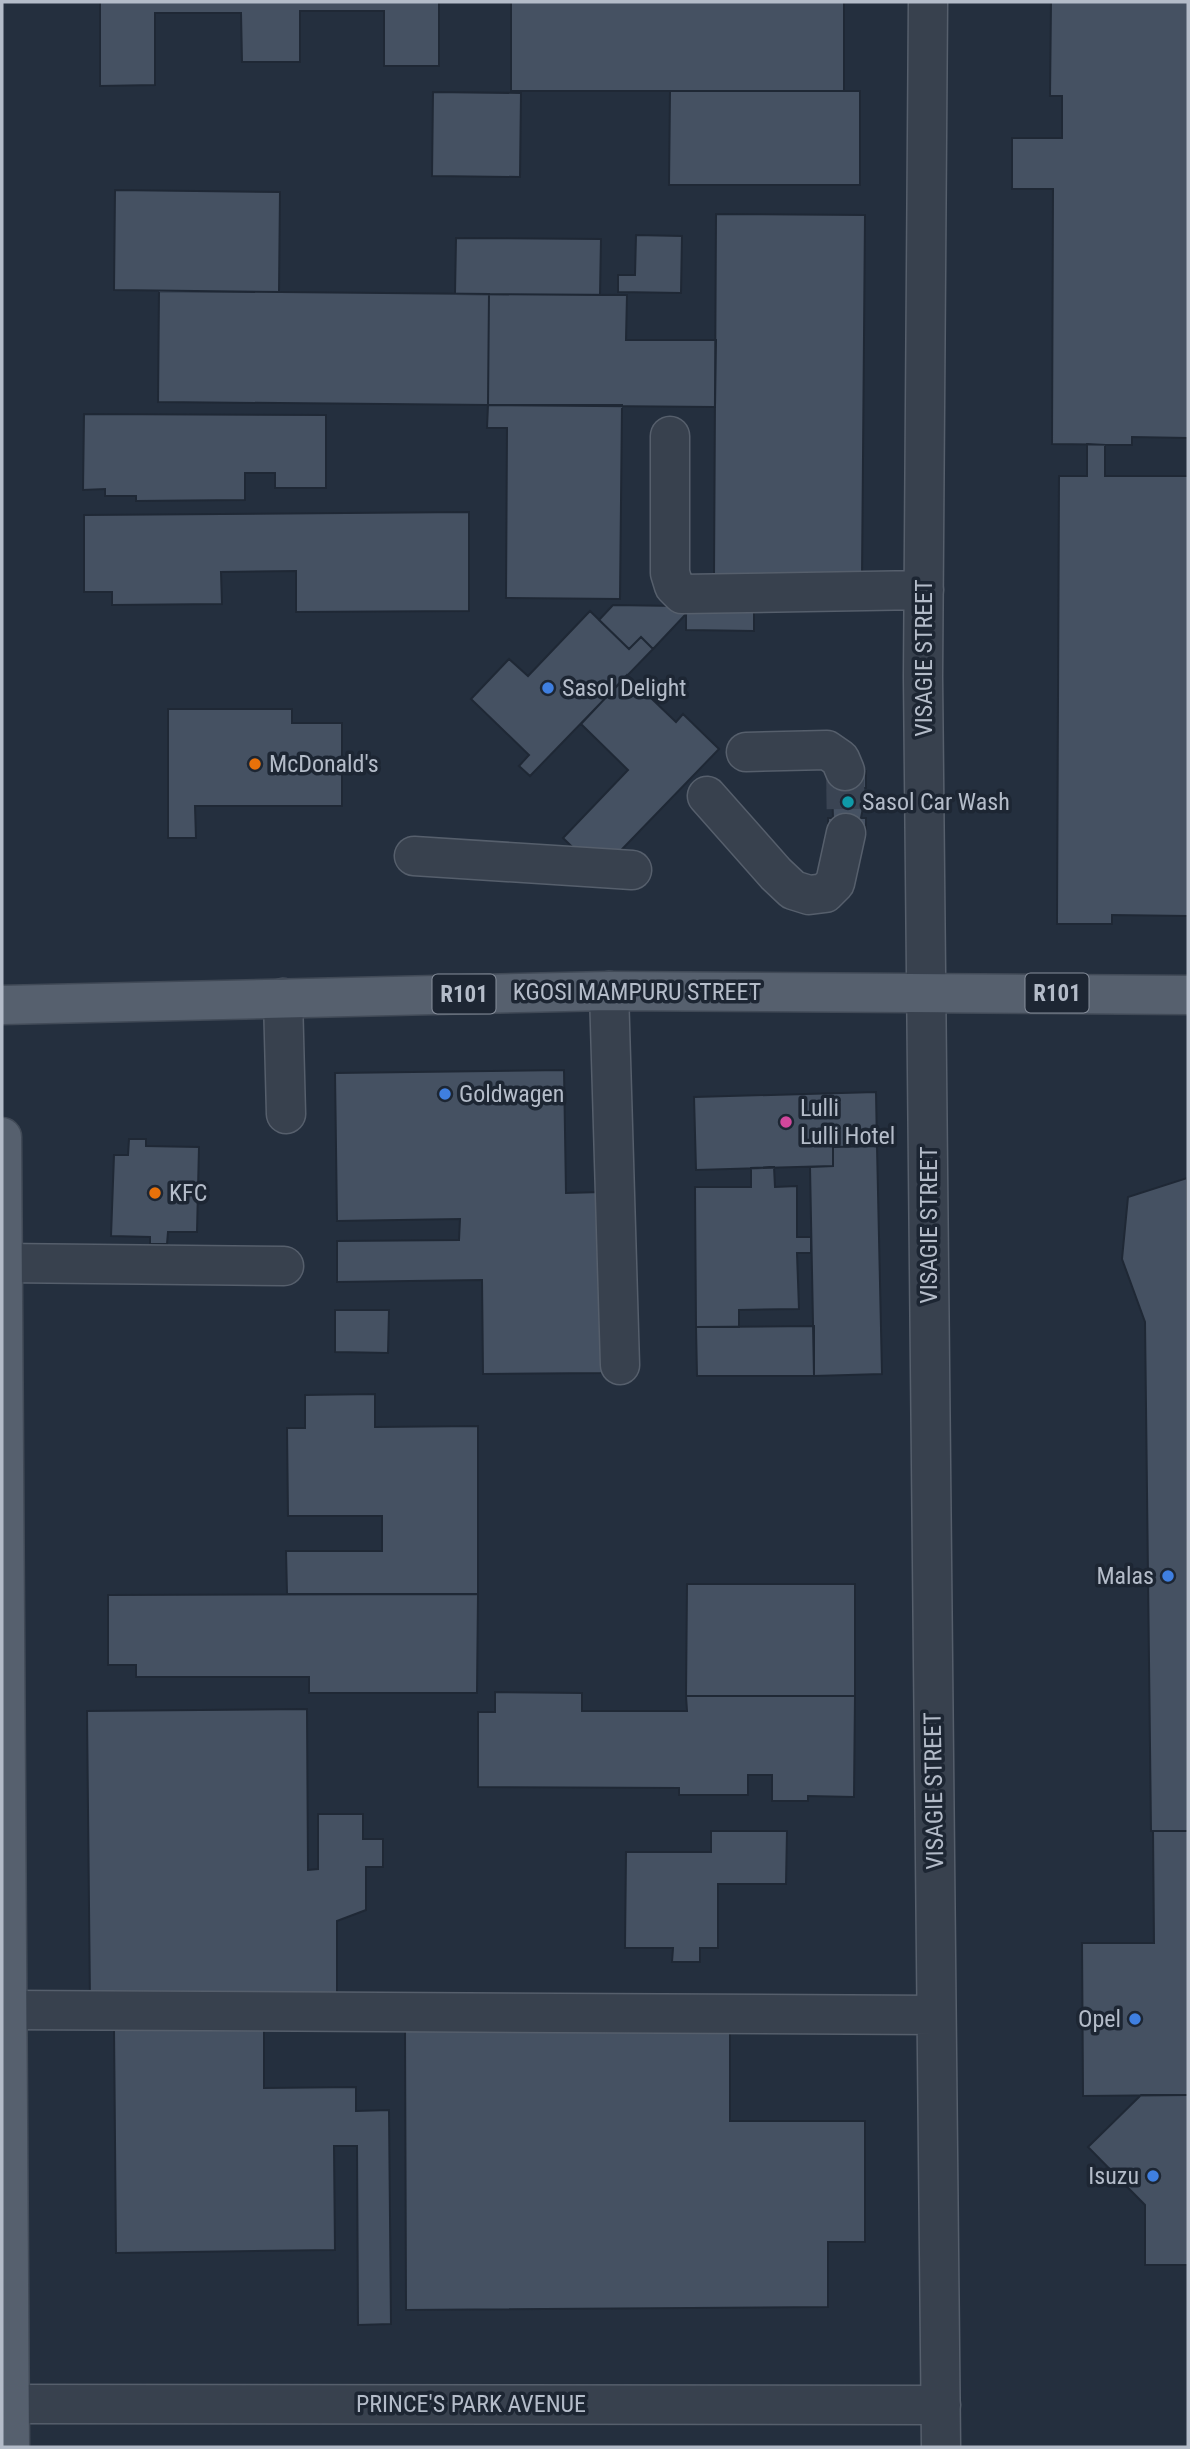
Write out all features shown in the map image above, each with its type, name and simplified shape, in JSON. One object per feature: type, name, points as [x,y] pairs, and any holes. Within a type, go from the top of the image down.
[{"type":"main road","name":"KGOSI MAMPURU STREET","points":[[2,1005],[609,991],[927,991],[1188,995]]},
{"type":"main road","points":[[2,1137],[7,2010],[6,2404],[10,2447]]},
{"type":"street","name":"VISAGIE STREET","points":[[928,2],[925,590],[927,991],[941,2447]]},
{"type":"street","points":[[670,436],[670,573],[674,586],[682,594],[925,590]]},
{"type":"street","points":[[746,752],[827,750],[840,759],[845,771]]},
{"type":"street","points":[[706,796],[776,874],[793,890],[809,895],[825,893],[835,883],[846,833]]},
{"type":"street","points":[[414,856],[632,870]]},
{"type":"street","points":[[609,991],[620,1365]]},
{"type":"street","points":[[284,998],[286,1114]]},
{"type":"street","points":[[3,1264],[284,1266]]},
{"type":"street","points":[[7,2010],[936,2015]]},
{"type":"street","name":"PRINCE'S PARK AVENUE","points":[[6,2404],[941,2405]]},
{"type":"building","points":[[100,2],[439,2],[439,66],[384,66],[384,11],[300,11],[300,62],[242,62],[241,13],[155,13],[155,85],[100,86]]},
{"type":"building","points":[[511,2],[844,2],[844,91],[511,91]]},
{"type":"building","points":[[1051,2],[1188,2],[1188,438],[1132,437],[1132,445],[1052,444],[1053,189],[1012,189],[1012,138],[1062,138],[1062,96],[1050,96]]},
{"type":"building","points":[[670,91],[860,91],[860,185],[669,185]]},
{"type":"building","points":[[433,92],[521,93],[520,177],[432,176]]},
{"type":"building","points":[[115,190],[280,192],[279,292],[114,290]]},
{"type":"building","points":[[716,214],[865,215],[862,579],[714,578]]},
{"type":"building","points":[[636,235],[682,236],[681,293],[618,292],[618,275],[635,275]]},
{"type":"building","points":[[456,238],[601,239],[600,295],[455,294]]},
{"type":"building","points":[[159,291],[489,294],[488,405],[158,402]]},
{"type":"building","points":[[489,294],[627,295],[626,340],[716,340],[715,407],[488,405]]},
{"type":"building","points":[[488,405],[622,405],[620,599],[506,598],[507,428],[487,428]]},
{"type":"building","points":[[84,414],[326,415],[326,488],[275,488],[275,473],[245,473],[245,500],[136,501],[136,496],[105,496],[105,489],[83,490]]},
{"type":"building","points":[[1087,444],[1105,445],[1105,476],[1188,476],[1188,916],[1112,915],[1112,924],[1057,924],[1059,476],[1087,476]]},
{"type":"building","points":[[469,512],[469,611],[296,612],[296,571],[221,572],[222,604],[112,605],[112,592],[84,592],[84,515]]},
{"type":"building","points":[[686,600],[754,600],[754,631],[686,630]]},
{"type":"building","points":[[613,605],[678,606],[686,614],[653,649],[641,637],[629,649],[599,620]]},
{"type":"building","name":"Sasol Delight","points":[[590,611],[629,649],[641,637],[653,649],[530,776],[519,766],[529,755],[471,699],[509,659],[528,676]]},
{"type":"building","points":[[627,675],[676,722],[683,714],[719,749],[599,873],[563,838],[628,770],[581,724]]},
{"type":"building","name":"McDonald's","points":[[168,709],[292,709],[292,723],[342,723],[342,806],[195,806],[196,838],[168,838]]},
{"type":"building","name":"Sasol Car Wash","points":[[866,771],[866,788],[860,788],[860,797],[864,803],[861,818],[866,818],[866,833],[828,833],[828,818],[833,818],[832,788],[827,788],[827,772]]},
{"type":"building","points":[[564,1070],[566,1193],[601,1192],[603,1373],[483,1374],[482,1280],[337,1282],[337,1241],[459,1240],[460,1219],[337,1221],[335,1073]]},
{"type":"building","name":"Lulli Lulli Hotel","points":[[876,1092],[877,1146],[833,1147],[833,1166],[696,1170],[694,1097]]},
{"type":"building","name":"KFC","points":[[129,1139],[146,1139],[146,1146],[199,1147],[197,1232],[168,1232],[167,1244],[150,1244],[150,1237],[111,1236],[114,1155],[128,1155]]},
{"type":"building","points":[[877,1146],[882,1374],[814,1376],[810,1167],[833,1166],[833,1147]]},
{"type":"building","points":[[774,1167],[775,1187],[797,1186],[797,1237],[811,1237],[811,1253],[797,1253],[799,1309],[739,1310],[739,1327],[696,1327],[695,1187],[751,1187],[751,1168]]},
{"type":"building","name":"Malas","points":[[1187,1178],[1188,1831],[1151,1831],[1145,1322],[1122,1259],[1128,1197]]},
{"type":"building","points":[[335,1310],[389,1310],[388,1353],[335,1352]]},
{"type":"building","points":[[814,1326],[814,1376],[697,1376],[696,1327]]},
{"type":"building","points":[[375,1394],[375,1427],[478,1426],[478,1594],[287,1594],[286,1551],[382,1551],[382,1516],[288,1516],[287,1428],[305,1428],[305,1395]]},
{"type":"building","points":[[687,1584],[855,1584],[855,1696],[686,1696]]},
{"type":"building","points":[[478,1594],[477,1693],[309,1693],[309,1677],[136,1677],[136,1665],[108,1665],[108,1595]]},
{"type":"building","points":[[495,1692],[582,1693],[582,1711],[687,1711],[686,1696],[855,1696],[854,1797],[808,1796],[808,1801],[772,1801],[772,1775],[748,1775],[748,1795],[679,1795],[679,1788],[478,1787],[478,1712],[495,1712]]},
{"type":"building","points":[[307,1709],[308,1870],[318,1869],[318,1814],[363,1814],[363,1839],[383,1839],[383,1867],[366,1867],[366,1910],[337,1921],[337,2001],[90,2003],[87,1711]]},
{"type":"building","points":[[711,1831],[787,1831],[786,1884],[718,1884],[718,1948],[700,1948],[700,1962],[672,1962],[673,1948],[625,1948],[626,1852],[711,1852]]},
{"type":"building","name":"Opel","points":[[1153,1831],[1188,1831],[1188,2095],[1083,2096],[1082,1943],[1154,1943]]},
{"type":"building","points":[[264,2026],[264,2088],[356,2087],[356,2111],[389,2110],[391,2324],[358,2325],[357,2146],[334,2146],[335,2250],[116,2253],[114,2028]]},
{"type":"building","points":[[730,2026],[730,2121],[865,2121],[865,2242],[828,2242],[828,2307],[406,2310],[405,2027]]},
{"type":"building","name":"Isuzu","points":[[1141,2095],[1188,2095],[1188,2265],[1145,2265],[1145,2205],[1088,2147]]},
{"type":"tunnel","points":[[845,771],[846,833]]},
{"type":"place","name":"Sasol Delight","points":[[548,688]]},
{"type":"place","name":"McDonald's","points":[[255,764]]},
{"type":"place","name":"Sasol Car Wash","points":[[848,802]]},
{"type":"place","name":"Goldwagen","points":[[445,1094]]},
{"type":"place","name":"Lulli Lulli Hotel","points":[[786,1122]]},
{"type":"place","name":"KFC","points":[[155,1193]]},
{"type":"place","name":"Malas","points":[[1168,1576]]},
{"type":"place","name":"Opel","points":[[1135,2019]]},
{"type":"place","name":"Isuzu","points":[[1153,2176]]}]
